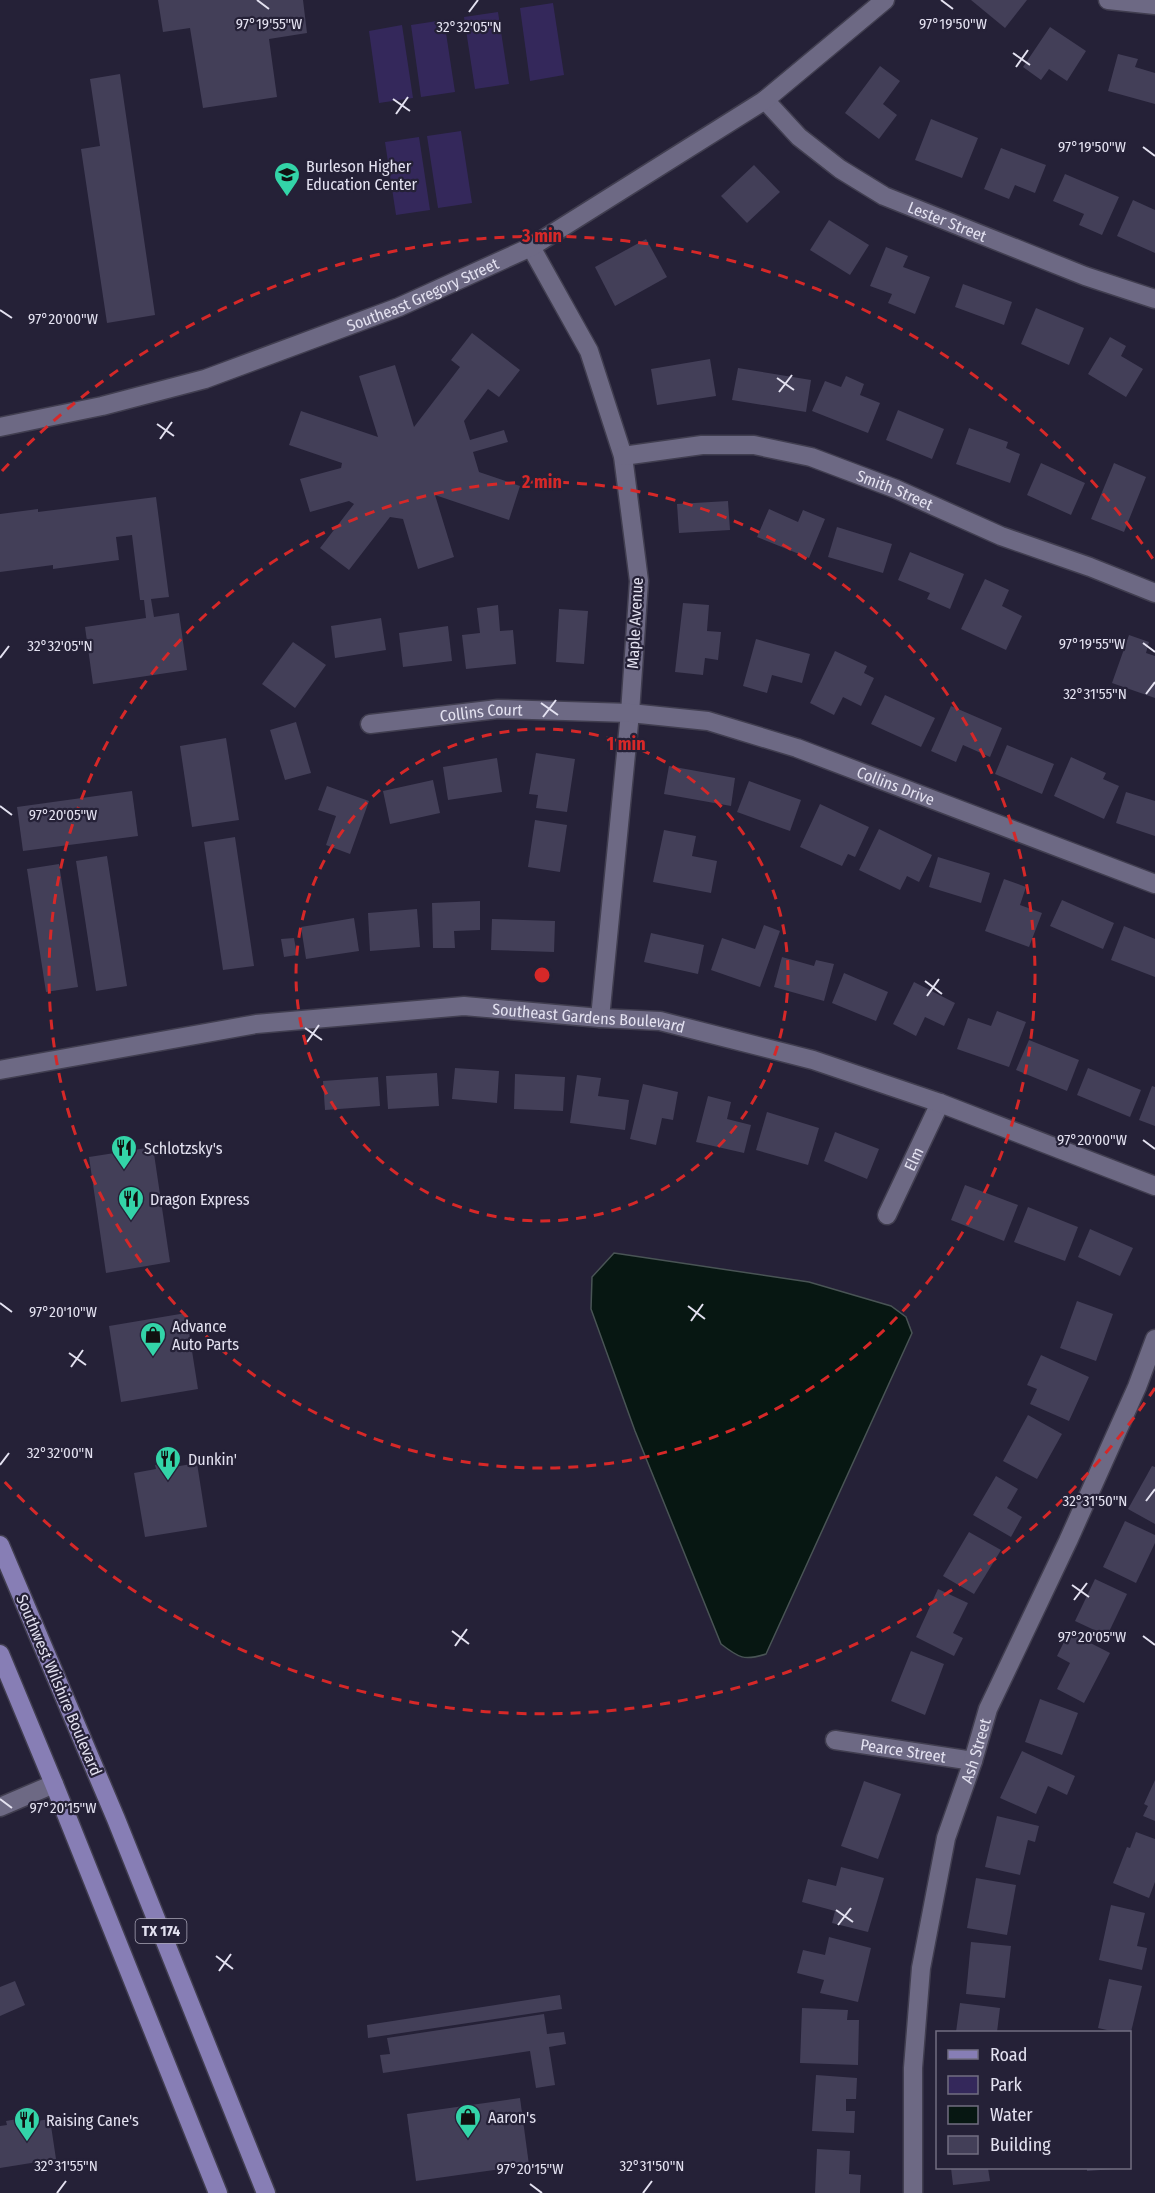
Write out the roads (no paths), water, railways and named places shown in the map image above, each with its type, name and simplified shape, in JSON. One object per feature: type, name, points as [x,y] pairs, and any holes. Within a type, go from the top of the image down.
[{"type":"main road","name":"Southwest Wilshire Boulevard","points":[[0,1545],[116,1819],[266,2193]]},
{"type":"main road","name":"TX 174","points":[[0,1654],[218,2193]]},
{"type":"street","name":"Southeast Gregory Street","points":[[0,428],[102,406],[205,379],[399,307],[531,247],[765,100],[885,0]]},
{"type":"street","points":[[1108,0],[1155,5]]},
{"type":"street","name":"Lester Street","points":[[765,100],[799,137],[840,169],[884,196],[1085,276],[1155,299]]},
{"type":"street","name":"Maple Avenue","points":[[531,247],[589,351],[623,456],[639,581],[630,712],[600,1018]]},
{"type":"street","name":"Smith Street","points":[[623,456],[702,445],[754,445],[811,457],[896,489],[1000,536],[1090,567],[1155,593]]},
{"type":"street","name":"Collins Court","points":[[370,724],[498,709],[630,712]]},
{"type":"street","name":"Collins Drive","points":[[630,712],[708,721],[797,748],[1155,884]]},
{"type":"street","name":"Southeast Gardens Boulevard","points":[[0,1070],[256,1024],[452,1006],[600,1018],[660,1020],[813,1060],[940,1103],[1155,1186]]},
{"type":"street","name":"Elm","points":[[886,1215],[940,1103]]},
{"type":"street","name":"Ash Street","points":[[913,2193],[913,2068],[921,1968],[946,1838],[973,1761],[988,1709],[1082,1510],[1137,1387],[1155,1339]]},
{"type":"street","name":"Pearce Street","points":[[835,1740],[973,1761]]},
{"type":"street","points":[[0,1807],[54,1784]]},
{"type":"water","points":[[614,1253],[809,1282],[891,1306],[906,1317],[912,1333],[766,1654],[742,1657],[721,1644],[635,1431],[591,1309],[592,1277]]},
{"type":"place","name":"Burleson Higher Education Center","points":[[287,198]]},
{"type":"place","name":"Schlotzsky's","points":[[124,1171]]},
{"type":"place","name":"Dragon Express","points":[[131,1222]]},
{"type":"place","name":"Advance Auto Parts","points":[[153,1358]]},
{"type":"place","name":"Dunkin'","points":[[168,1482]]},
{"type":"place","name":"Aaron's","points":[[468,2140]]},
{"type":"place","name":"Raising Cane's","points":[[27,2143]]}]
